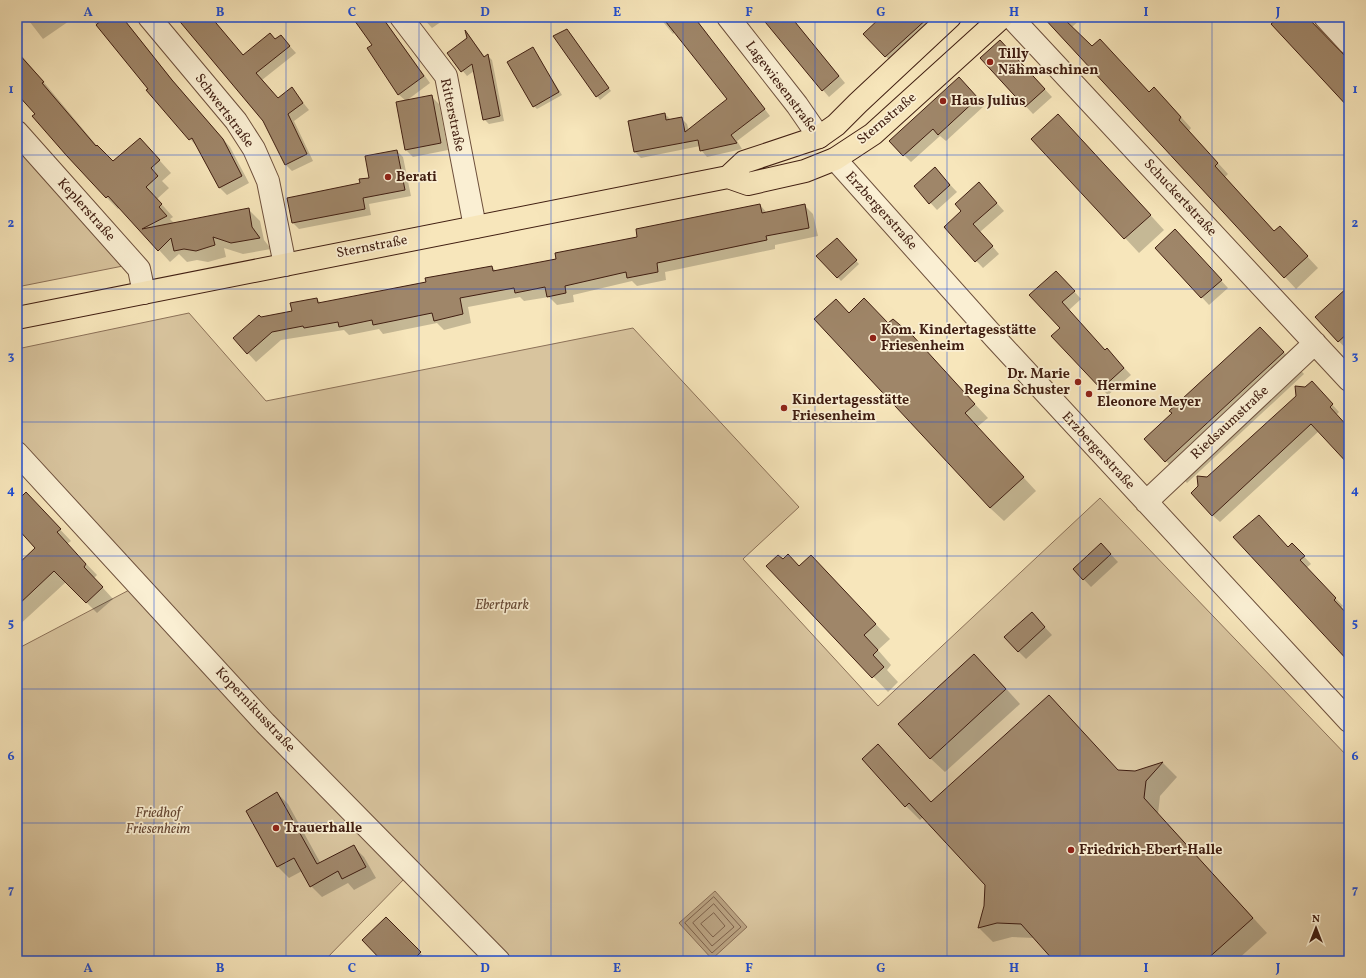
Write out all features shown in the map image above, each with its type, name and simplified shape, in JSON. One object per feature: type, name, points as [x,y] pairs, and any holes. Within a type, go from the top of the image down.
[{"type":"main road","name":"Sternstraße","points":[[728,177],[744,162],[819,138],[836,126],[858,103],[950,17]]},
{"type":"main road","name":"Sternstraße","points":[[17,318],[728,177],[748,184],[805,171],[835,159],[873,134],[1002,17]]},
{"type":"main road","points":[[819,138],[835,159]]},
{"type":"street","name":"Schwertstraße","points":[[149,17],[236,121],[254,149],[268,181],[285,265]]},
{"type":"street","name":"Ritterstraße","points":[[400,17],[446,76],[475,227]]},
{"type":"street","name":"Lagewiesenstraße","points":[[728,17],[797,105],[819,138]]},
{"type":"street","name":"Schuckertstraße","points":[[1011,17],[1315,343],[1344,365]]},
{"type":"street","points":[[1325,17],[1349,43]]},
{"type":"street","name":"Keplerstraße","points":[[17,132],[139,269],[144,293]]},
{"type":"street","name":"Erzbergerstraße","points":[[835,159],[982,324],[1349,721]]},
{"type":"street","name":"Riedsaumstraße","points":[[1146,502],[1315,343]]},
{"type":"street","name":"Kopernikusstraße","points":[[17,453],[265,723],[499,961]]},
{"type":"green space","points":[[17,142],[128,265],[17,287]]},
{"type":"green space","name":"Ebertpark","points":[[189,313],[266,401],[633,328],[799,507],[743,559],[878,706],[1100,498],[1349,758],[1349,961],[507,961],[270,720],[17,445],[17,349]]},
{"type":"green space","name":"Friedhof Friesenheim","points":[[133,588],[407,876],[324,961],[17,961],[17,649]]},
{"type":"water","points":[[715,891],[747,927],[712,959],[679,923]]},
{"type":"building","points":[[105,17],[122,17],[172,80],[223,139],[242,176],[219,188],[192,138],[189,140],[146,90],[148,89],[96,25]]},
{"type":"building","points":[[176,17],[211,17],[243,55],[270,33],[275,39],[281,35],[290,46],[256,73],[278,98],[292,87],[303,103],[288,114],[307,154],[285,165],[263,121]]},
{"type":"building","points":[[352,17],[382,17],[424,76],[398,95],[367,48],[372,45]]},
{"type":"building","points":[[662,17],[694,17],[765,109],[731,135],[737,143],[700,151],[698,140],[634,152],[628,121],[665,113],[666,120],[682,117],[685,132],[727,99]]},
{"type":"building","points":[[761,17],[791,17],[839,76],[822,91]]},
{"type":"building","points":[[881,17],[929,17],[885,57],[863,34]]},
{"type":"building","points":[[1043,17],[1062,17],[1092,46],[1100,39],[1149,92],[1154,87],[1181,117],[1179,120],[1218,163],[1215,166],[1274,231],[1280,226],[1308,256],[1284,278]]},
{"type":"building","points":[[1279,17],[1307,17],[1349,60],[1349,108],[1271,24]]},
{"type":"building","points":[[567,29],[609,88],[596,97],[553,36]]},
{"type":"building","points":[[465,30],[484,57],[488,54],[500,116],[483,120],[472,64],[461,72],[447,53],[467,38]]},
{"type":"building","points":[[1000,40],[1045,89],[1025,107],[980,58]]},
{"type":"building","points":[[533,47],[559,92],[533,107],[507,62]]},
{"type":"building","points":[[17,52],[44,82],[42,83],[96,146],[97,145],[113,161],[140,138],[160,160],[151,168],[158,176],[146,187],[162,204],[159,207],[167,216],[142,229],[249,208],[252,227],[260,238],[231,243],[213,237],[215,245],[196,251],[184,249],[174,251],[171,238],[158,251],[108,196],[106,198],[32,116],[35,114],[17,94]]},
{"type":"building","points":[[959,77],[978,98],[938,135],[933,129],[903,156],[889,141]]},
{"type":"building","points":[[432,95],[441,143],[405,150],[396,102]]},
{"type":"building","points":[[1058,114],[1151,215],[1124,239],[1031,139]]},
{"type":"building","points":[[397,150],[405,190],[363,198],[365,209],[292,223],[287,198],[360,183],[359,179],[369,178],[365,156]]},
{"type":"building","points":[[935,167],[950,185],[929,204],[914,186]]},
{"type":"building","points":[[979,182],[997,203],[973,224],[993,246],[975,262],[944,227],[961,211],[955,204]]},
{"type":"building","points":[[760,204],[762,213],[805,204],[809,228],[766,236],[767,240],[657,263],[658,272],[627,278],[626,272],[565,286],[566,293],[547,297],[545,287],[515,293],[514,288],[460,298],[463,314],[434,321],[432,313],[373,325],[372,320],[339,327],[338,322],[304,328],[303,326],[272,332],[247,354],[233,338],[259,315],[261,317],[292,311],[290,303],[317,298],[318,303],[426,282],[425,278],[492,266],[493,271],[556,259],[555,253],[637,237],[636,229]]},
{"type":"building","points":[[1175,229],[1222,280],[1201,298],[1155,248]]},
{"type":"building","points":[[837,238],[857,260],[837,278],[816,256]]},
{"type":"building","points":[[1056,271],[1075,291],[1062,302],[1105,350],[1107,348],[1124,368],[1101,389],[1051,336],[1060,328],[1029,295]]},
{"type":"building","points":[[1349,286],[1349,332],[1338,342],[1315,317]]},
{"type":"building","points":[[864,298],[888,323],[893,319],[913,336],[975,404],[965,413],[1024,477],[990,508],[814,319],[836,299],[849,313]]},
{"type":"building","points":[[1260,327],[1284,352],[1165,462],[1144,439],[1172,413],[1169,411]]},
{"type":"building","points":[[1312,381],[1333,404],[1330,407],[1349,428],[1349,465],[1311,424],[1212,516],[1191,493],[1198,486],[1197,476],[1207,477],[1296,396],[1295,386],[1305,387]]},
{"type":"building","points":[[26,492],[61,529],[57,532],[86,564],[84,567],[103,587],[86,603],[54,571],[17,606],[17,565],[35,548],[17,528],[17,501]]},
{"type":"building","points":[[1259,515],[1288,547],[1292,543],[1305,556],[1300,560],[1336,598],[1334,600],[1349,616],[1349,662],[1233,537]]},
{"type":"building","points":[[1101,543],[1111,554],[1083,580],[1073,569]]},
{"type":"building","points":[[788,554],[799,566],[811,555],[876,624],[864,635],[878,650],[873,655],[884,667],[872,678],[766,566],[778,555],[783,559]]},
{"type":"building","points":[[1032,612],[1045,627],[1018,652],[1004,637]]},
{"type":"building","points":[[974,654],[1006,689],[930,759],[898,724]]},
{"type":"building","name":"Friedrich-Ebert-Halle","points":[[1049,695],[1118,770],[1135,771],[1163,762],[1146,781],[1144,798],[1253,918],[1205,961],[1054,961],[1021,924],[997,923],[978,928],[984,906],[985,885],[909,803],[905,807],[862,759],[878,744],[931,802]]},
{"type":"building","name":"Trauerhalle","points":[[277,792],[317,864],[354,845],[366,867],[342,879],[338,871],[310,887],[294,858],[277,867],[246,811]]},
{"type":"building","points":[[386,917],[421,952],[412,961],[382,961],[362,940]]},
{"type":"place","name":"Tilly Nähmaschinen","points":[[990,62]]},
{"type":"place","name":"Haus Julius","points":[[943,101]]},
{"type":"place","name":"Berati","points":[[388,177]]},
{"type":"place","name":"Kom. Kindertagesstätte Friesenheim","points":[[873,338]]},
{"type":"place","name":"Dr. Marie Regina Schuster","points":[[1078,382]]},
{"type":"place","name":"Hermine Eleonore Meyer","points":[[1089,394]]},
{"type":"place","name":"Kindertagesstätte Friesenheim","points":[[784,408]]},
{"type":"place","name":"Trauerhalle","points":[[276,828]]},
{"type":"place","name":"Friedrich-Ebert-Halle","points":[[1071,850]]}]
